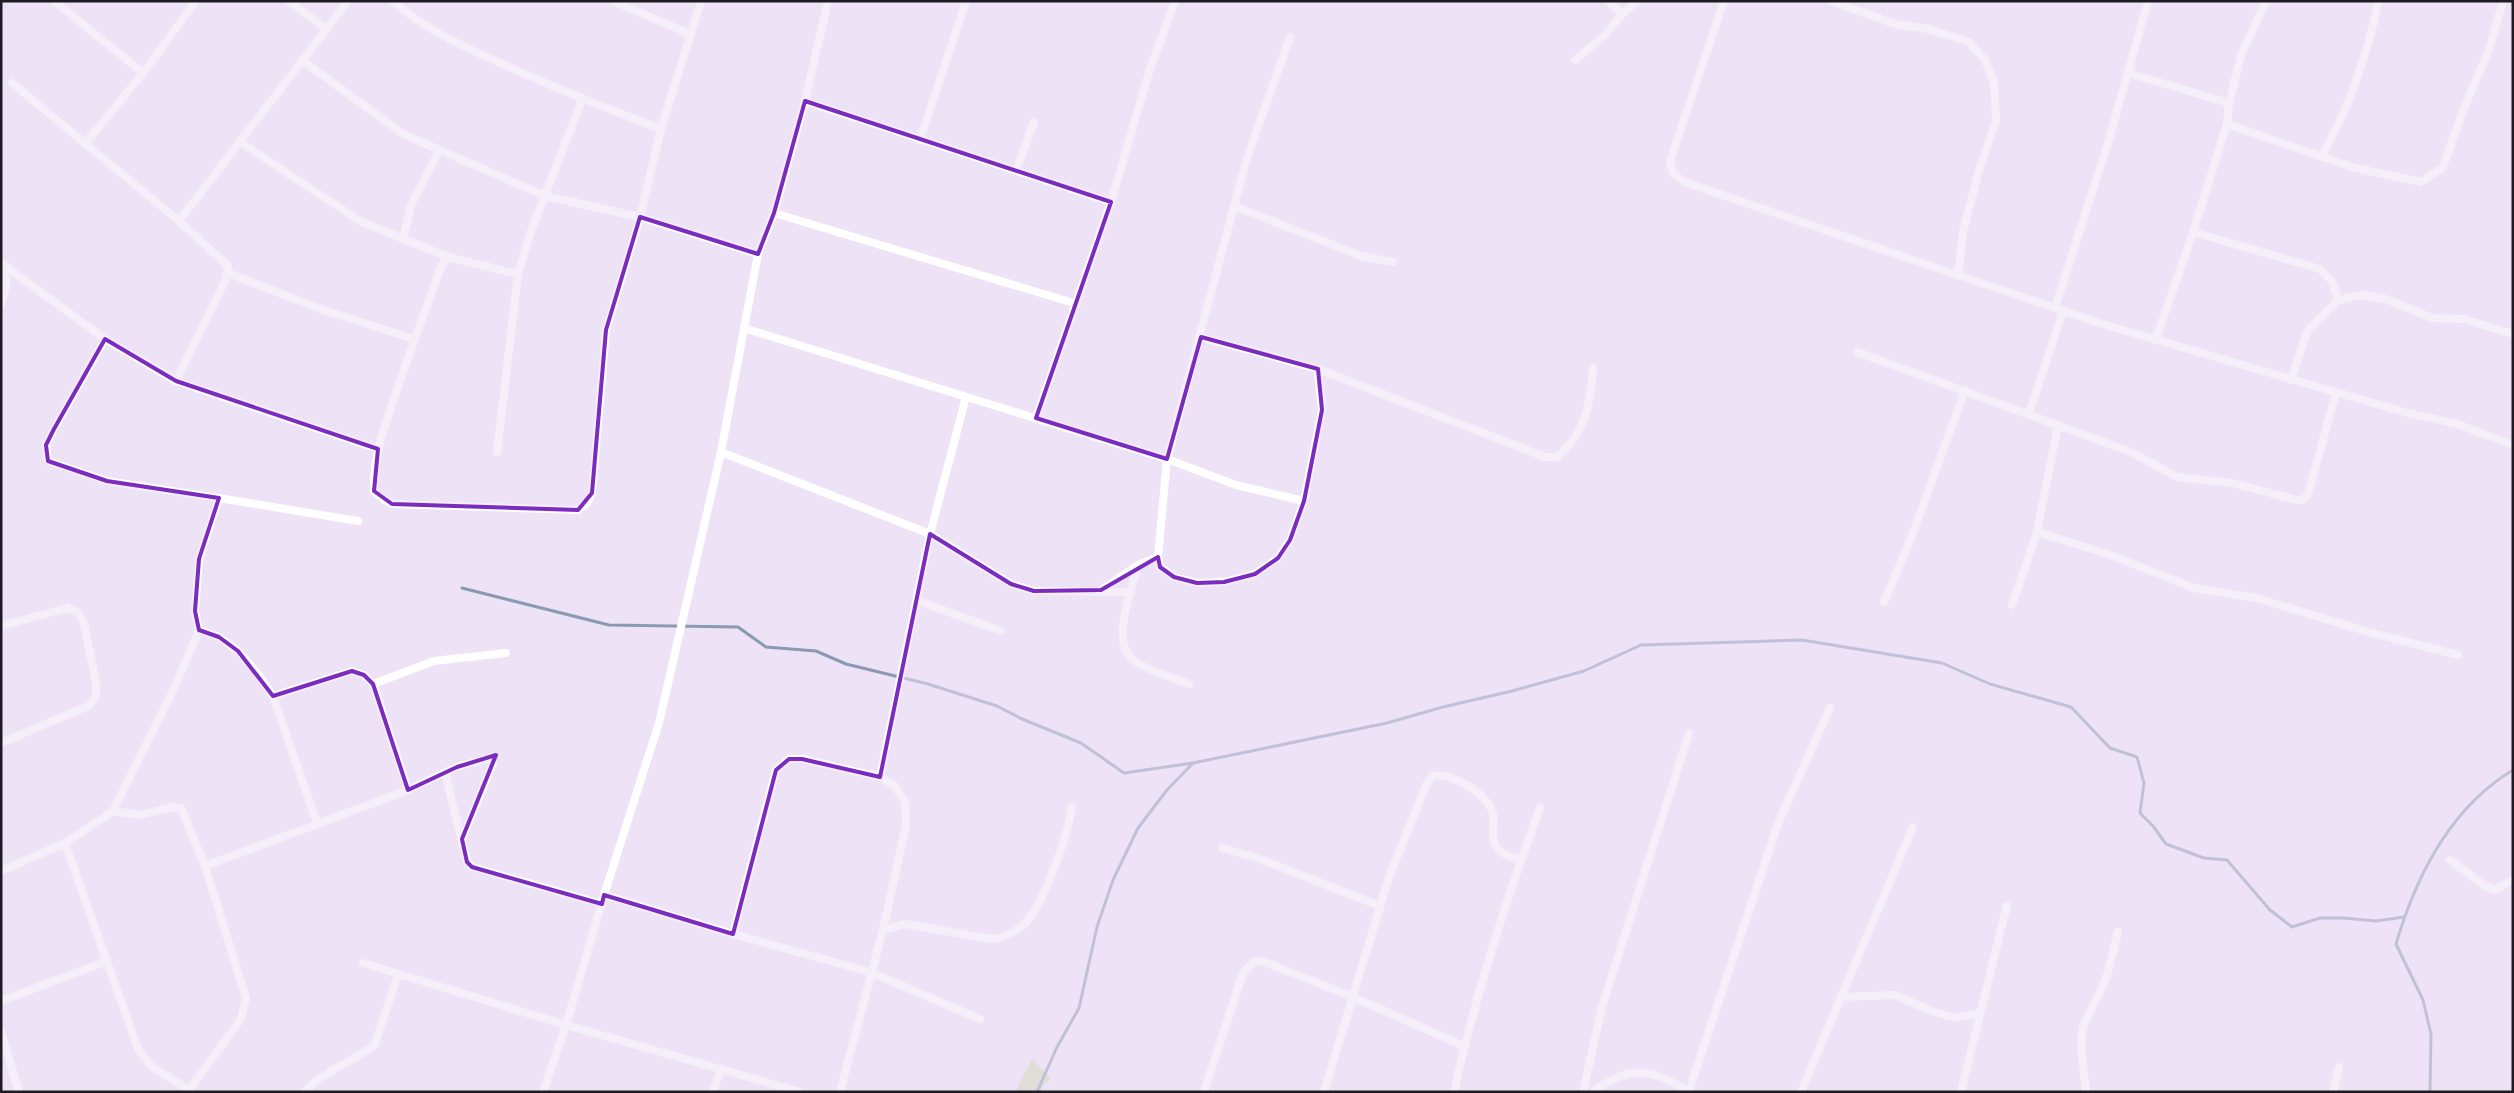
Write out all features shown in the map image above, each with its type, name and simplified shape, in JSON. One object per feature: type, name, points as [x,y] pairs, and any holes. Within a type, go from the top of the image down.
[{"type":"street","points":[[54,1],[144,73]]},
{"type":"street","points":[[85,144],[144,73],[196,1]]},
{"type":"street","points":[[290,1],[326,29]]},
{"type":"street","points":[[179,221],[348,1]]},
{"type":"street","points":[[393,1],[408,15],[447,38],[582,100],[661,129]]},
{"type":"street","points":[[613,1],[690,34]]},
{"type":"street","points":[[448,257],[441,267],[414,340],[378,448],[374,474],[374,490],[383,499],[392,504],[578,510],[587,503],[592,493],[606,330],[640,218],[661,129],[701,1]]},
{"type":"street","points":[[543,1092],[566,1025],[603,899],[659,723],[722,452],[758,254],[774,213],[805,101],[828,1]]},
{"type":"street","points":[[920,140],[966,1]]},
{"type":"street","points":[[1036,418],[1111,202],[1150,69],[1175,1]]},
{"type":"street","points":[[1608,1],[1622,14]]},
{"type":"street","points":[[1575,60],[1605,35],[1622,14],[1638,1]]},
{"type":"street","points":[[1724,1],[1670,161],[1673,173],[1684,182],[2063,311],[2336,393],[2426,418],[2456,424],[2513,445]]},
{"type":"street","points":[[1831,1],[1895,24],[1928,29],[1969,42],[1985,60],[1994,83],[1996,121],[1979,170],[1963,232],[1958,276]]},
{"type":"street","points":[[2055,308],[2128,73],[2148,1]]},
{"type":"street","points":[[2156,339],[2193,232],[2227,124],[2229,103],[2241,55],[2266,1]]},
{"type":"street","points":[[2321,157],[2336,131],[2364,61],[2379,1]]},
{"type":"street","points":[[2227,124],[2355,168],[2421,182],[2443,166],[2462,113],[2489,50],[2503,1]]},
{"type":"street","points":[[1290,37],[1246,162],[1202,337],[1168,458],[1158,556],[1160,567],[1174,577],[1196,582],[1224,582],[1255,574],[1278,558],[1290,540],[1304,501],[1322,410],[1318,369]]},
{"type":"street","points":[[303,61],[404,134],[438,151],[545,196],[640,218],[758,254]]},
{"type":"street","points":[[2128,73],[2229,103]]},
{"type":"street","points":[[12,84],[179,221],[228,266],[228,273],[176,381]]},
{"type":"street","points":[[497,452],[518,274],[545,196],[582,100]]},
{"type":"street","points":[[805,101],[1111,202]]},
{"type":"street","points":[[1016,171],[1034,122]]},
{"type":"street","points":[[240,142],[360,221],[448,257],[518,274]]},
{"type":"street","points":[[403,239],[414,198],[438,151]]},
{"type":"street","points":[[1234,206],[1361,256],[1393,262]]},
{"type":"street","points":[[774,213],[1077,304]]},
{"type":"street","points":[[2193,232],[2320,269],[2332,281],[2338,300]]},
{"type":"street","points":[[3,264],[105,339],[176,381],[378,448]]},
{"type":"street","points":[[1,304],[6,295],[3,264]]},
{"type":"street","points":[[228,273],[323,310],[414,340]]},
{"type":"street","points":[[2291,380],[2307,332],[2338,300],[2362,295],[2386,299],[2432,318],[2463,319],[2513,334]]},
{"type":"street","points":[[2029,414],[2063,311]]},
{"type":"street","points":[[744,328],[1168,458],[1236,485],[1304,501]]},
{"type":"street","points":[[1202,337],[1318,369],[1545,457],[1556,456],[1575,438],[1591,398],[1593,368]]},
{"type":"street","points":[[105,339],[46,446],[48,461],[107,481],[358,521]]},
{"type":"street","points":[[1857,352],[2131,452],[2177,477],[2232,483],[2303,500],[2308,494],[2336,393]]},
{"type":"street","points":[[1884,602],[1910,541],[1965,390]]},
{"type":"street","points":[[880,777],[918,601],[930,534],[966,397]]},
{"type":"street","points":[[2012,605],[2037,532],[2058,426]]},
{"type":"street","points":[[722,452],[930,534],[1011,584],[1034,591],[1101,590],[1131,592]]},
{"type":"street","points":[[1,871],[65,843],[113,811],[173,691],[199,630],[195,611],[199,559],[220,498]]},
{"type":"street","points":[[2037,532],[2108,554],[2194,588],[2256,598],[2372,633],[2458,655]]},
{"type":"street","points":[[1101,590],[1138,565],[1158,556]]},
{"type":"street","points":[[1138,565],[1122,633],[1124,649],[1132,658],[1144,665],[1189,684]]},
{"type":"street","points":[[918,601],[1001,631]]},
{"type":"street","points":[[1,626],[67,608],[78,612],[84,623],[96,687],[95,698],[88,706],[1,743]]},
{"type":"street","points":[[199,630],[219,638],[238,652],[258,674],[273,696],[316,823]]},
{"type":"street","points":[[373,684],[434,661],[506,652]]},
{"type":"street","points":[[273,696],[352,671],[364,675],[373,684],[408,790]]},
{"type":"street","points":[[1593,1092],[1614,1076],[1631,1072],[1649,1073],[1666,1078],[1690,1092],[1778,821],[1830,708]]},
{"type":"street","points":[[1583,1092],[1602,1008],[1689,733]]},
{"type":"street","points":[[205,866],[408,790],[457,766],[487,758],[493,760],[462,839]]},
{"type":"street","points":[[733,934],[776,770],[789,759],[802,759],[880,777],[894,785],[905,802],[906,824],[883,930],[870,972],[840,1092]]},
{"type":"street","points":[[445,773],[467,862],[472,867],[603,899],[870,972],[980,1019]]},
{"type":"street","points":[[1324,1092],[1380,906],[1427,783],[1432,776],[1438,774],[1468,785],[1476,791],[1488,803],[1493,813],[1493,837],[1496,846],[1504,854],[1521,861]]},
{"type":"street","points":[[883,930],[905,924],[992,939],[1001,938],[1016,930],[1027,922],[1054,869],[1072,806]]},
{"type":"street","points":[[65,843],[143,1058],[151,1066],[191,1091],[241,1019],[246,998],[205,866],[181,808],[172,807],[140,815],[113,811]]},
{"type":"street","points":[[1454,1092],[1464,1046],[1521,861],[1540,808]]},
{"type":"street","points":[[1801,1092],[1913,827]]},
{"type":"street","points":[[1222,848],[1258,858],[1380,906]]},
{"type":"street","points":[[2450,860],[2485,886],[2494,890],[2513,880]]},
{"type":"street","points":[[1961,1092],[2007,905]]},
{"type":"street","points":[[2086,1092],[2081,1044],[2083,1026],[2106,979],[2118,932]]},
{"type":"street","points":[[1,1002],[107,961]]},
{"type":"street","points":[[1204,1092],[1243,972],[1253,962],[1262,961],[1353,997],[1464,1046]]},
{"type":"street","points":[[364,963],[566,1025],[800,1092]]},
{"type":"street","points":[[305,1092],[342,1063],[375,1044],[398,974]]},
{"type":"street","points":[[1841,997],[1895,995],[1934,1012],[1957,1018],[1979,1013]]},
{"type":"street","points":[[1,1032],[19,1092]]},
{"type":"street","points":[[2333,1092],[2339,1067]]},
{"type":"street","points":[[713,1092],[721,1069]]},
{"type":"highlighted area","points":[[805,101],[1111,202],[1036,418],[1167,459],[1201,337],[1318,369],[1322,410],[1304,501],[1290,540],[1278,558],[1255,574],[1224,582],[1197,583],[1174,577],[1160,567],[1158,557],[1101,590],[1034,591],[1011,584],[930,534],[880,777],[802,759],[789,759],[776,770],[733,934],[604,895],[602,904],[472,867],[467,862],[462,839],[496,755],[457,767],[408,790],[373,684],[364,675],[352,671],[273,696],[238,651],[219,637],[199,630],[195,611],[199,559],[219,498],[107,481],[48,461],[46,445],[105,339],[176,381],[378,449],[374,491],[392,504],[578,510],[592,493],[606,330],[640,217],[758,254],[774,213]]},
{"type":"green space","points":[[1032,1059],[1051,1079],[1044,1084],[1040,1092],[1015,1092]]},
{"type":"waterway","points":[[462,588],[609,625],[738,627],[766,647],[816,651],[846,664],[928,684],[997,706],[1022,719],[1081,743],[1124,773],[1193,763],[1387,723],[1584,671],[1641,645],[1802,640],[1942,663],[1990,684],[2071,707],[2110,748],[2137,757],[2144,783],[2140,813],[2153,826],[2166,844],[2204,858],[2227,860],[2270,910],[2292,927],[2320,918],[2376,921],[2404,917]]},
{"type":"waterway","points":[[1037,1092],[1057,1047],[1079,1008],[1097,927],[1113,880],[1138,828],[1167,790],[1193,763]]},
{"type":"waterway","points":[[2430,1092],[2431,1034],[2423,1000],[2396,944],[2414,893],[2438,846],[2471,804],[2513,770]]}]
